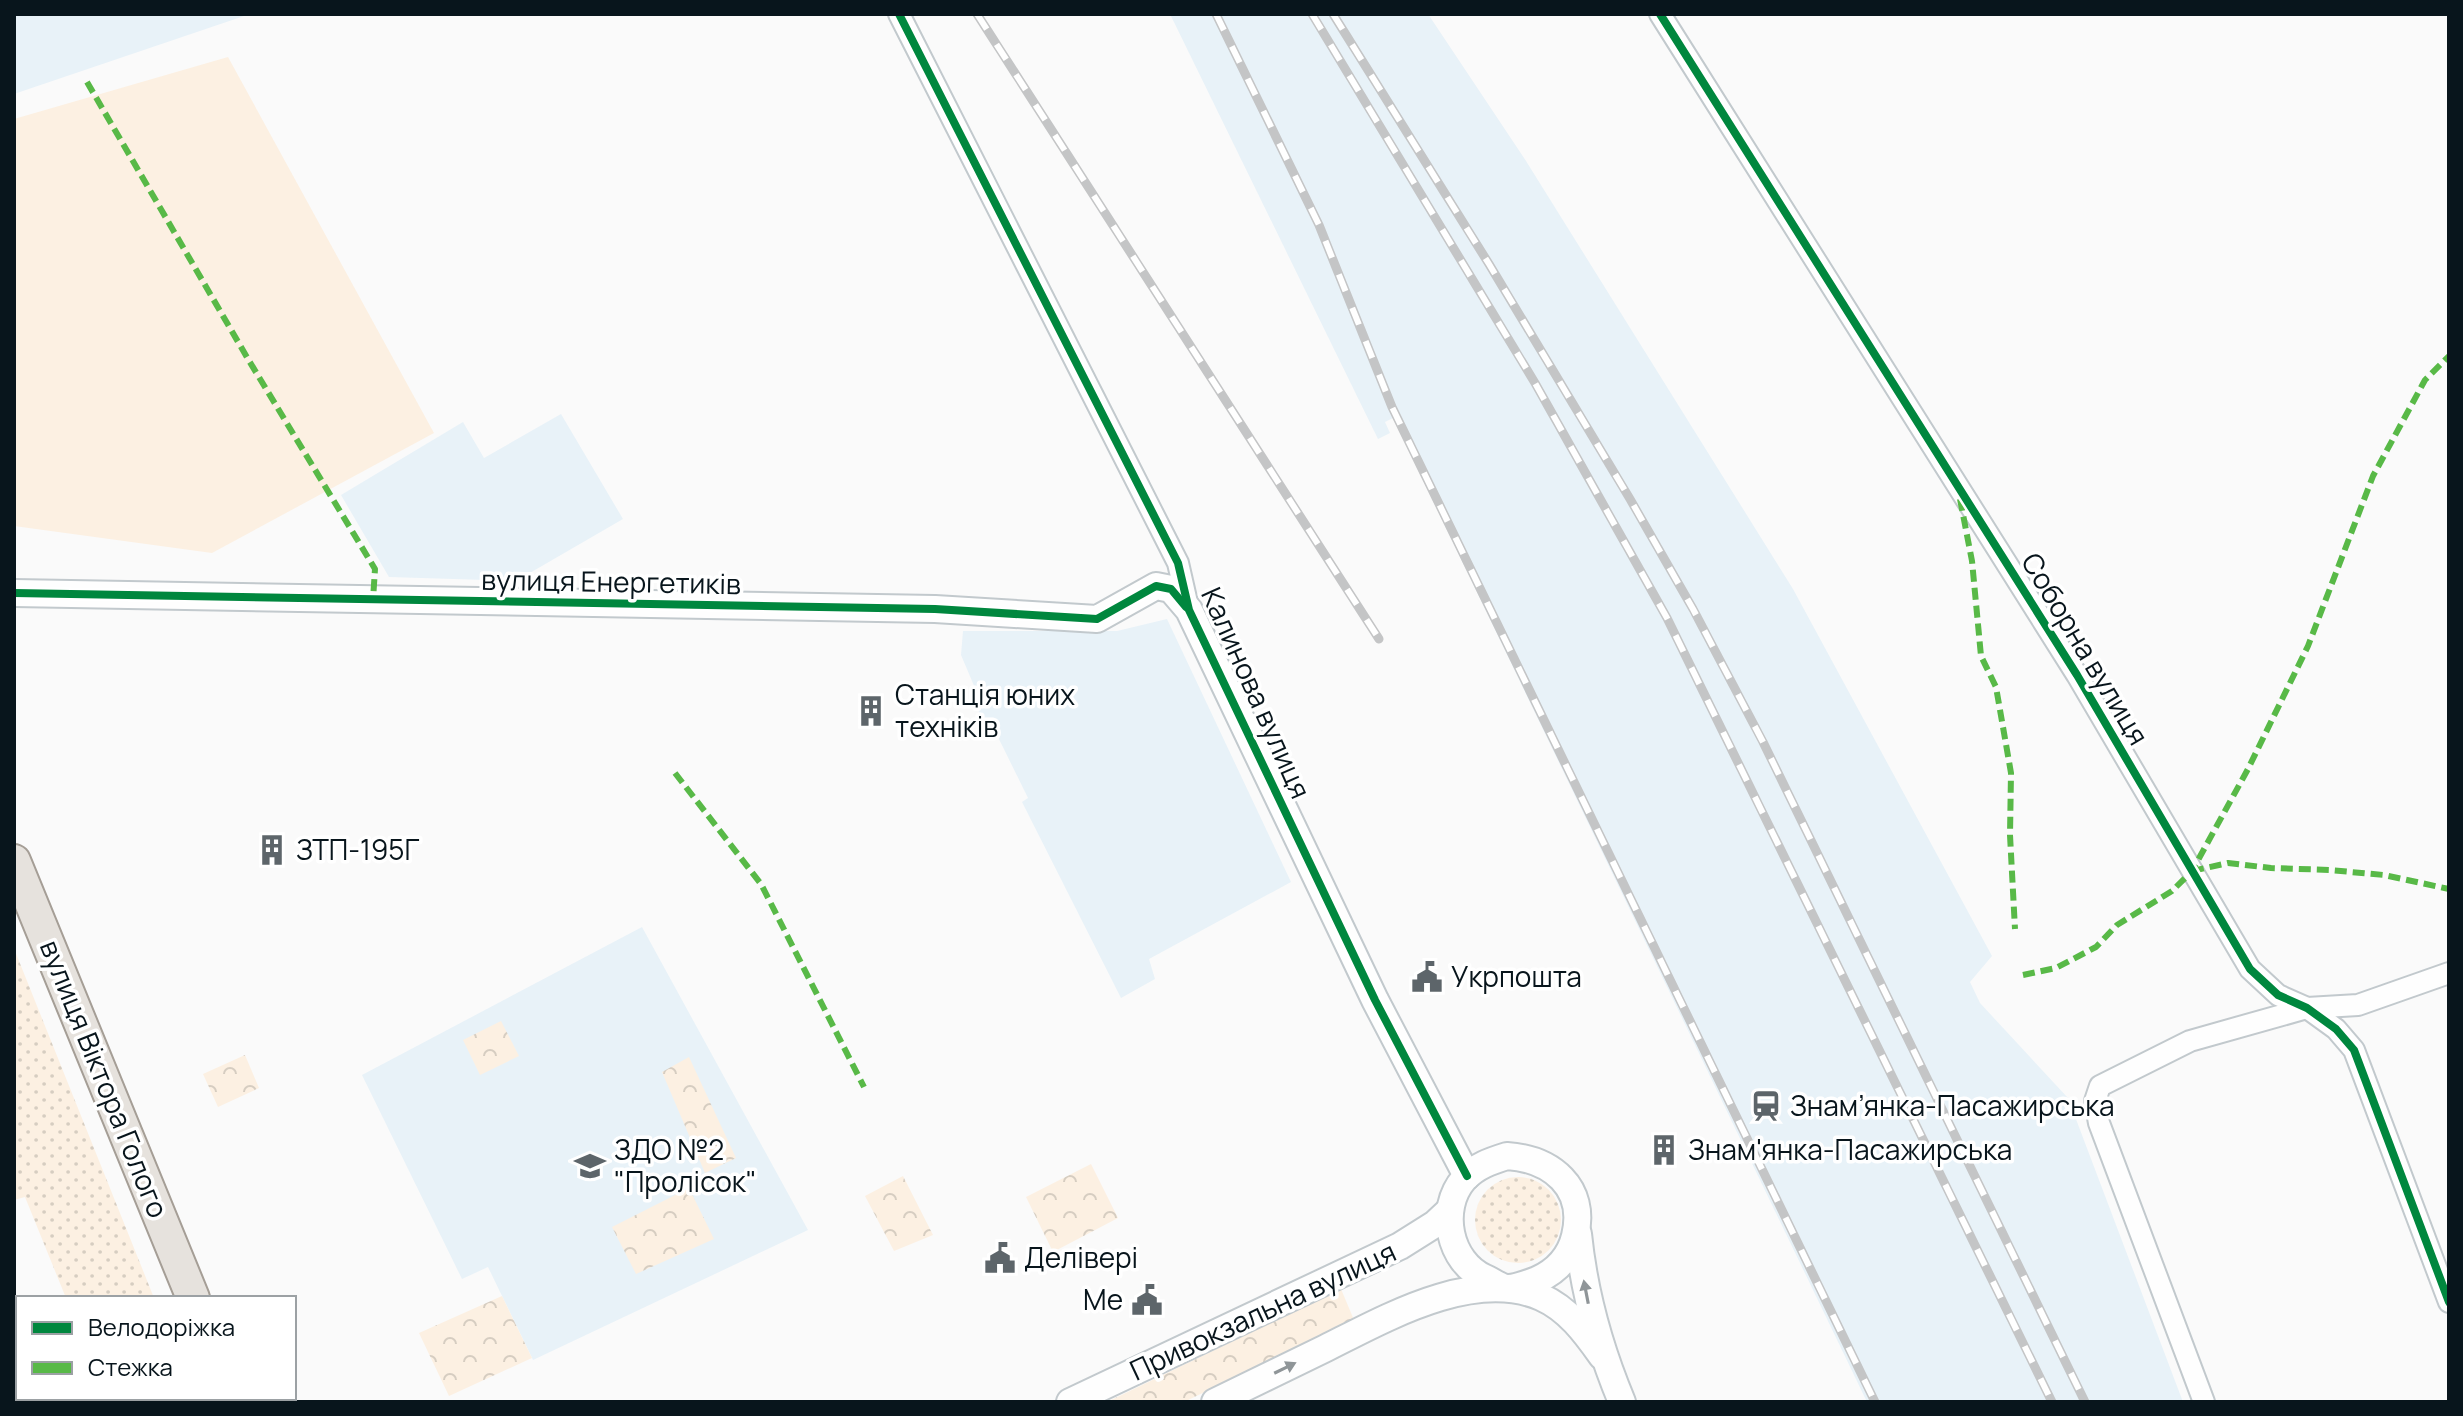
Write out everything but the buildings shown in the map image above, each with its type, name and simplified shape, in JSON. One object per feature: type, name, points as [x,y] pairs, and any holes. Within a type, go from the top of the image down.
[{"type":"main road","name":"вулиця Віктора Голого","points":[[14,861],[192,1296]]},
{"type":"street","name":"Калинова вулиця","points":[[899,14],[1178,563],[1189,610],[1375,1000],[1467,1176]]},
{"type":"street","name":"Соборна вулиця","points":[[1660,14],[2077,675],[2250,969],[2278,995],[2307,1008],[2336,1029],[2354,1050],[2449,1302]]},
{"type":"street","name":"вулиця Енергетиків","points":[[14,593],[919,609],[1097,619],[1156,586],[1171,589],[1189,610]]},
{"type":"street","points":[[2204,1402],[2099,1123],[2095,1101],[2100,1086],[2190,1041],[2307,1008],[2358,1005],[2449,973]]},
{"type":"street","points":[[1602,1356],[1581,1326],[1561,1309],[1542,1298],[1506,1288],[1479,1275],[1467,1265],[1452,1240],[1450,1210],[1453,1198],[1467,1176],[1485,1162],[1507,1156],[1529,1158],[1550,1167],[1566,1183],[1576,1204],[1582,1268],[1602,1356],[1622,1402]]},
{"type":"street","name":"Привокзальна вулиця","points":[[1070,1402],[1400,1246],[1435,1224],[1450,1210]]},
{"type":"street","points":[[1506,1288],[1548,1275],[1563,1262],[1573,1245],[1578,1226]]},
{"type":"street","name":"Привокзальна вулиця","points":[[1215,1402],[1406,1309],[1474,1290],[1506,1288]]},
{"type":"shaded area","points":[[14,14],[250,14],[14,94]]},
{"type":"shaded area","points":[[1170,14],[1428,14],[1526,161],[1793,589],[1992,956],[1970,982],[1980,1003],[2068,1098],[2183,1402],[1867,1402],[1393,418],[1385,422],[1390,433],[1378,439]]},
{"type":"shaded area","points":[[561,414],[623,519],[516,581],[389,577],[341,495],[463,422],[484,458]]},
{"type":"shaded area","points":[[1167,619],[1291,882],[1149,959],[1155,979],[1121,998],[1022,802],[1028,798],[997,735],[991,737],[969,691],[975,688],[961,655],[963,631],[1117,631]]},
{"type":"shaded area","name":"ЗДО №2 \"Пролісок\"","points":[[642,927],[808,1230],[533,1360],[488,1267],[462,1279],[362,1075]]},
{"type":"green space","points":[[228,57],[434,433],[212,553],[14,526],[14,119]]},
{"type":"green space","points":[[15,951],[153,1296],[65,1296],[25,1197],[14,1200]]},
{"type":"green space","points":[[501,1021],[519,1056],[480,1075],[463,1040]]},
{"type":"green space","points":[[245,1055],[259,1088],[218,1107],[203,1074]]},
{"type":"green space","points":[[689,1057],[736,1158],[705,1173],[662,1072]]},
{"type":"green space","points":[[1091,1164],[1118,1218],[1053,1252],[1026,1197]]},
{"type":"green space","points":[[903,1176],[933,1235],[894,1251],[865,1196]]},
{"type":"green space","points":[[1518,1177],[1542,1184],[1554,1196],[1561,1220],[1554,1244],[1542,1256],[1518,1263],[1494,1256],[1482,1244],[1475,1220],[1482,1196],[1494,1184]]},
{"type":"green space","points":[[689,1188],[714,1239],[636,1274],[612,1227]]},
{"type":"green space","points":[[1341,1289],[1354,1320],[1184,1402],[1107,1402]]},
{"type":"green space","points":[[502,1296],[532,1358],[449,1396],[419,1333]]},
{"type":"railway","points":[[977,14],[1379,639]]},
{"type":"railway","points":[[1216,14],[1319,225],[1392,407],[1875,1402]]},
{"type":"railway","points":[[1312,14],[1535,383],[1667,618],[2052,1402]]},
{"type":"railway","points":[[1333,14],[1489,264],[1693,609],[1763,742],[2085,1402]]},
{"type":"marked path","points":[[87,82],[248,359],[375,569],[373,600]]},
{"type":"marked path","points":[[2023,975],[2056,968],[2096,947],[2117,925],[2172,891],[2192,871],[2248,769],[2308,646],[2373,476],[2425,380],[2449,356]]},
{"type":"marked path","points":[[1960,499],[1972,561],[1981,656],[1996,687],[2011,773],[2010,835],[2015,929]]},
{"type":"marked path","points":[[675,773],[761,884],[864,1087]]},
{"type":"marked path","points":[[2192,871],[2228,863],[2329,870],[2384,875],[2449,889]]},
{"type":"cycle path","points":[[899,14],[1178,563],[1189,610],[1375,1000],[1467,1176]]},
{"type":"cycle path","points":[[1660,14],[2077,675],[2250,969],[2278,995],[2307,1008],[2336,1029],[2354,1050],[2449,1302]]},
{"type":"cycle path","points":[[14,593],[935,609],[1097,619],[1156,586],[1171,589],[1186,607]]},
{"type":"place","name":"Станція юних техніків","points":[[871,711]]},
{"type":"place","name":"ЗТП-195Г","points":[[272,850]]},
{"type":"place","name":"Укрпошта","points":[[1427,977]]},
{"type":"place","name":"Знам’янка-Пасажирська","points":[[1766,1106]]},
{"type":"place","name":"Знам'янка-Пасажирська","points":[[1664,1150]]},
{"type":"place","name":"ЗДО №2 \"Пролісок\"","points":[[590,1166]]},
{"type":"place","name":"Делівері","points":[[1000,1258]]},
{"type":"place","name":"Me","points":[[1147,1300]]}]
